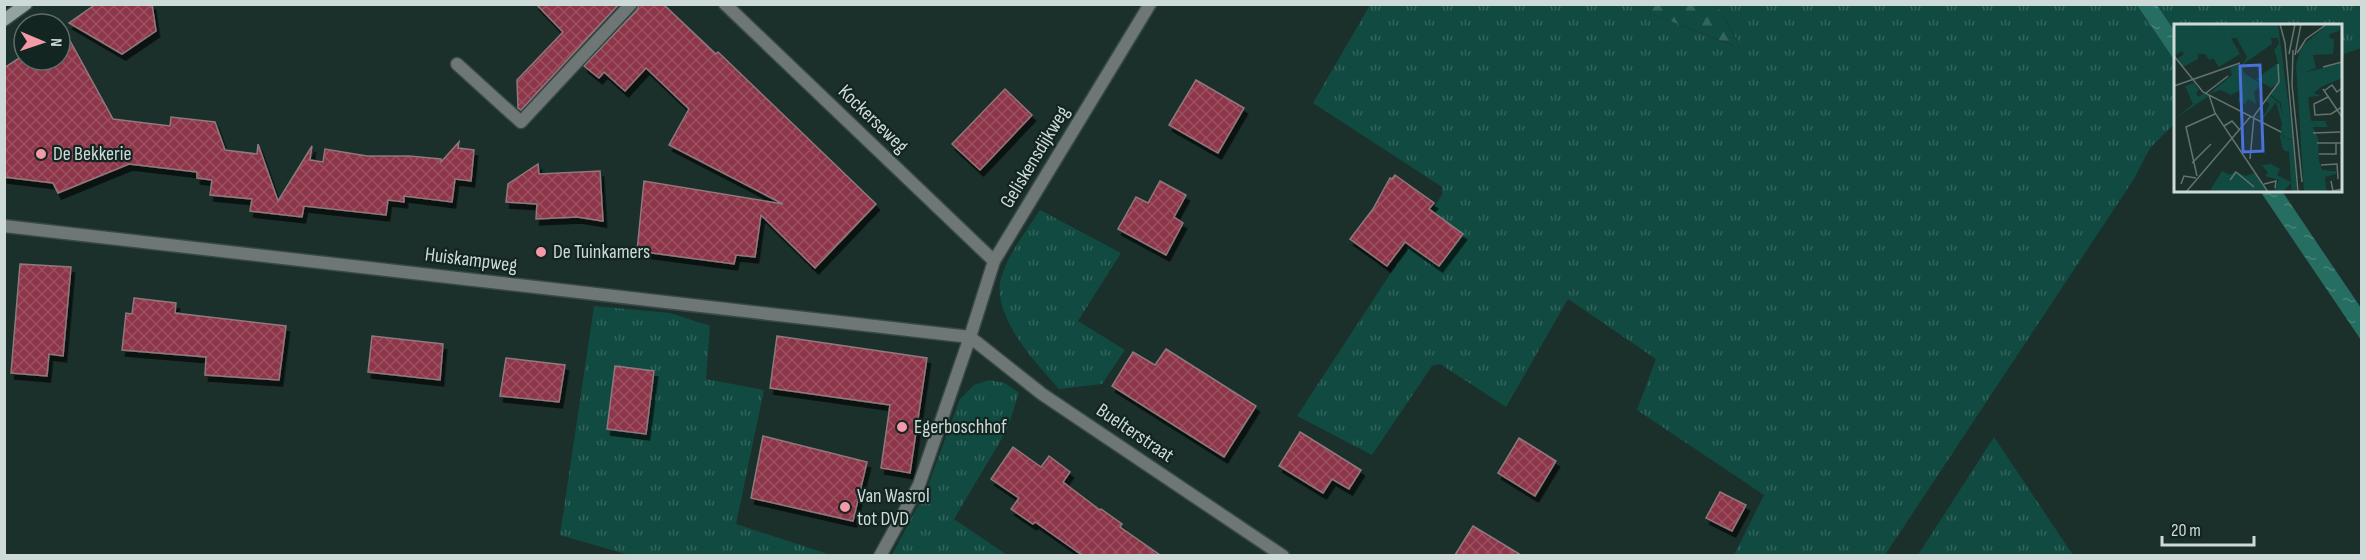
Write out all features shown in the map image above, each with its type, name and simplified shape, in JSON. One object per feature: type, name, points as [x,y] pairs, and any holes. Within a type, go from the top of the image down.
[{"type":"street","points":[[4,20],[26,4]]},
{"type":"street","points":[[457,64],[521,122],[631,4]]},
{"type":"street","name":"Kockerseweg","points":[[725,4],[994,261]]},
{"type":"street","name":"Geliskensdijkweg","points":[[880,555],[919,485],[994,261],[1150,4]]},
{"type":"street","name":"Huiskampweg","points":[[4,226],[970,336]]},
{"type":"street","name":"Buelterstraat","points":[[970,336],[1042,394],[1283,555]]},
{"type":"green space","points":[[1370,5],[1628,5],[1734,46],[1737,40],[1717,5],[2361,5],[2361,48],[2342,55],[2342,24],[2174,24],[2174,124],[2150,148],[2134,179],[1885,555],[1734,555],[1764,495],[1637,410],[1656,359],[1568,299],[1506,407],[1440,364],[1432,366],[1372,455],[1297,416],[1442,195],[1442,187],[1313,103]]},
{"type":"green space","points":[[1628,5],[1717,5],[1737,41],[1735,46]]},
{"type":"green space","points":[[1040,210],[1121,253],[1078,321],[1125,350],[1102,384],[1059,389],[1018,338],[1003,308],[1000,293],[1004,269]]},
{"type":"green space","points":[[594,306],[670,313],[710,326],[706,379],[764,390],[736,524],[831,555],[629,555],[560,535]]},
{"type":"green space","points":[[989,380],[1005,383],[1019,393],[1007,430],[954,519],[1007,555],[892,555],[927,488],[960,399],[974,385]]},
{"type":"green space","points":[[1994,437],[2073,555],[1918,555]]},
{"type":"water","points":[[2137,5],[2157,5],[2174,30],[2174,60]]},
{"type":"water","points":[[2261,192],[2283,192],[2361,308],[2361,340]]},
{"type":"building","points":[[96,4],[152,4],[156,31],[122,54],[72,25],[72,21]]},
{"type":"building","points":[[536,4],[619,4],[521,110],[518,108],[517,80],[563,32]]},
{"type":"building","points":[[639,4],[663,4],[716,54],[718,52],[876,204],[815,268],[761,215],[755,257],[736,255],[734,264],[637,251],[644,181],[783,204],[669,145],[689,109],[646,68],[625,91],[604,72],[599,78],[584,66],[637,10]]},
{"type":"building","points":[[72,44],[113,119],[170,126],[171,117],[215,122],[225,150],[257,154],[258,144],[278,201],[312,146],[310,160],[323,162],[325,149],[367,156],[441,159],[441,162],[459,142],[458,148],[474,150],[471,181],[455,179],[452,202],[404,196],[404,202],[388,200],[386,215],[304,206],[302,217],[250,211],[252,199],[210,195],[212,180],[197,178],[197,172],[129,164],[58,193],[53,183],[4,177],[4,68],[12,63],[12,72],[72,72]]},
{"type":"building","points":[[1196,80],[1244,108],[1218,153],[1169,125]]},
{"type":"building","points":[[1005,89],[1032,115],[980,170],[952,144]]},
{"type":"building","points":[[538,164],[539,174],[600,171],[603,221],[577,217],[536,219],[537,204],[506,202],[508,184]]},
{"type":"building","points":[[1395,175],[1434,203],[1429,209],[1463,234],[1439,266],[1405,242],[1387,266],[1350,239],[1373,209],[1390,178],[1392,179]]},
{"type":"building","points":[[1160,181],[1186,195],[1174,217],[1183,223],[1166,255],[1118,229],[1136,197],[1148,203]]},
{"type":"building","points":[[20,264],[71,267],[63,356],[49,354],[47,376],[11,373]]},
{"type":"building","points":[[134,298],[176,303],[175,313],[286,326],[279,380],[205,375],[206,357],[122,350],[126,313],[132,314]]},
{"type":"building","points":[[372,336],[443,344],[440,380],[368,372]]},
{"type":"building","points":[[777,336],[927,358],[910,473],[881,468],[890,405],[770,388]]},
{"type":"building","points":[[1166,349],[1256,406],[1224,457],[1112,386],[1133,352],[1155,365]]},
{"type":"building","points":[[506,358],[565,365],[559,402],[500,396]]},
{"type":"building","points":[[615,366],[654,371],[646,434],[607,429]]},
{"type":"building","points":[[1300,432],[1361,470],[1349,489],[1332,479],[1323,493],[1279,466]]},
{"type":"building","points":[[763,436],[867,462],[853,521],[751,498]]},
{"type":"building","points":[[1519,438],[1556,461],[1535,496],[1498,473]]},
{"type":"building","points":[[1013,447],[1041,467],[1049,456],[1070,472],[1063,482],[1122,524],[1120,527],[1160,555],[1082,555],[1035,522],[1033,524],[1011,509],[1019,498],[991,479]]},
{"type":"building","points":[[1720,492],[1746,505],[1732,531],[1706,518]]},
{"type":"building","points":[[1473,526],[1521,555],[1455,555]]},
{"type":"place","name":"De Bekkerie","points":[[41,154]]},
{"type":"place","name":"De Tuinkamers","points":[[541,252]]},
{"type":"place","name":"Egerboschhof","points":[[902,427]]},
{"type":"place","name":"Van Wasrol tot DVD","points":[[845,507]]}]
